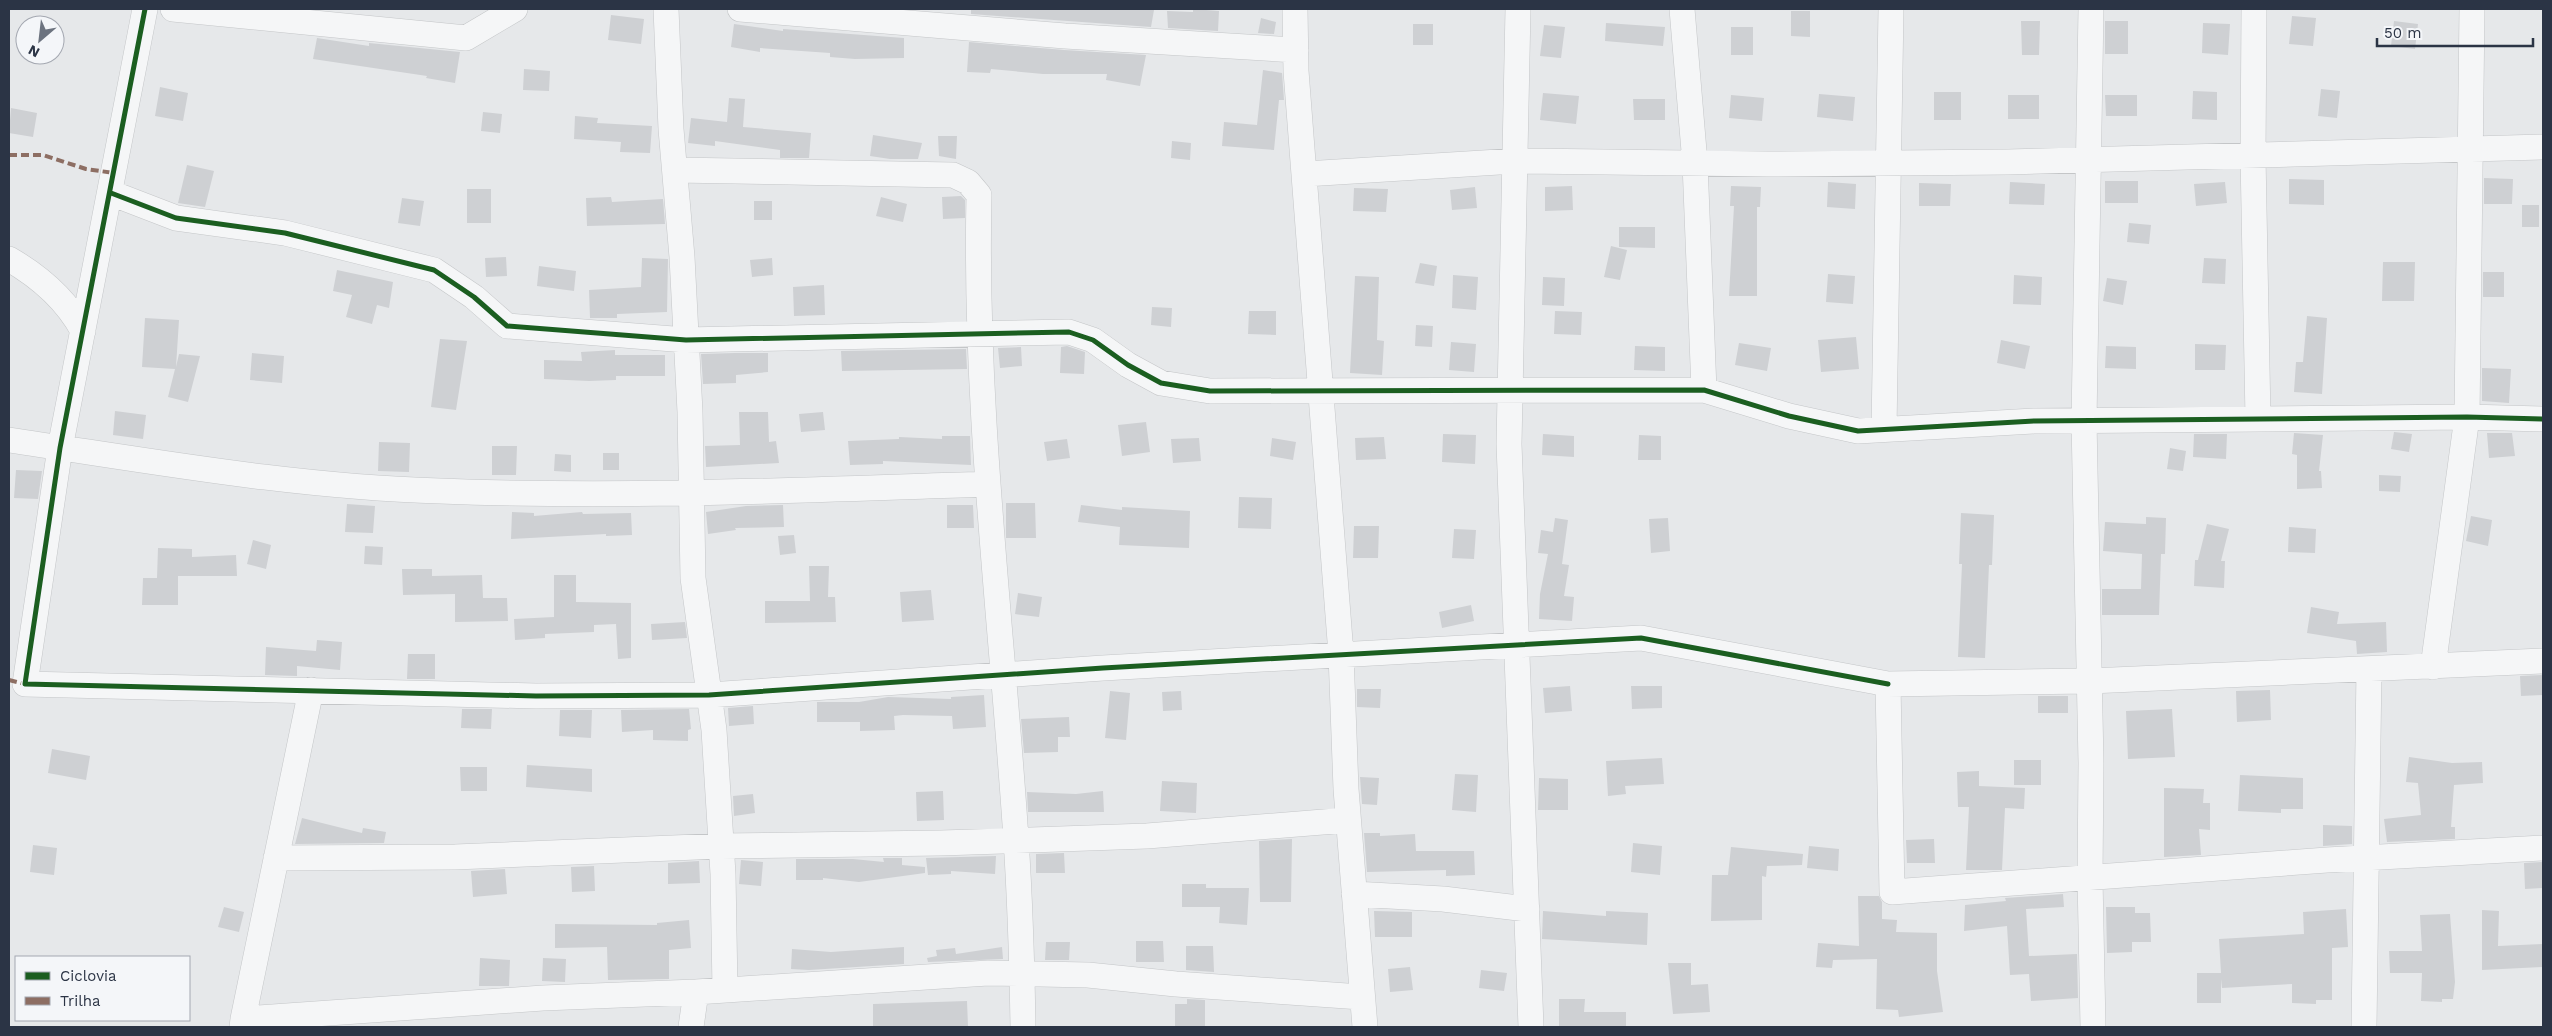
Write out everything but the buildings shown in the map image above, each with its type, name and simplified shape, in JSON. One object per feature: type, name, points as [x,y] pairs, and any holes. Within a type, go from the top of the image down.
[{"type":"street","points":[[145,9],[60,448],[25,684],[536,696],[709,695],[1341,654],[1641,638],[1888,684],[2090,681],[2543,661]]},
{"type":"street","points":[[173,9],[466,38],[515,9]]},
{"type":"street","points":[[666,9],[686,340],[693,578],[714,730],[721,846],[726,990]]},
{"type":"street","points":[[740,9],[1065,36],[1296,50]]},
{"type":"street","points":[[1295,9],[1296,50],[1320,392],[1341,654],[1348,820],[1361,997],[1365,1027]]},
{"type":"street","points":[[1518,9],[1509,444],[1531,1027]]},
{"type":"street","points":[[1682,9],[1695,163],[1704,390]]},
{"type":"street","points":[[1884,430],[1890,9]]},
{"type":"street","points":[[2091,9],[2090,160],[2084,420],[2090,681],[2090,878],[2093,1027]]},
{"type":"street","points":[[2254,9],[2253,156],[2258,419]]},
{"type":"street","points":[[2433,667],[2467,417],[2472,9]]},
{"type":"street","points":[[1305,174],[1515,161],[1888,163],[2090,160],[2543,147]]},
{"type":"street","points":[[675,170],[953,175],[968,182],[979,195],[977,285],[979,332],[988,484],[1016,840],[1023,1027]]},
{"type":"street","points":[[110,193],[176,218],[285,233],[434,270],[474,297],[507,326],[686,340],[979,332],[1069,332],[1093,340],[1128,365],[1162,383],[1210,391],[1704,390],[1797,418],[1858,431],[2084,420],[2543,418]]},
{"type":"street","points":[[9,259],[52,290],[72,310],[83,331]]},
{"type":"street","points":[[9,440],[293,481],[439,492],[691,494],[988,484]]},
{"type":"street","points":[[2364,1027],[2369,669]]},
{"type":"street","points":[[1888,684],[1892,892],[2366,858],[2543,848]]},
{"type":"street","points":[[311,690],[243,1023],[534,998],[696,992],[969,974],[1088,975],[1186,985],[1361,997]]},
{"type":"street","points":[[276,858],[454,857],[721,846],[1146,836],[1348,820]]},
{"type":"street","points":[[1354,894],[1444,899],[1527,909]]},
{"type":"street","points":[[691,1027],[696,992]]},
{"type":"marked path","points":[[9,155],[43,155],[86,169],[114,173]]},
{"type":"marked path","points":[[9,680],[25,684]]},
{"type":"cycle path","points":[[145,9],[60,448],[25,684],[536,696],[709,695],[1103,668],[1641,638],[1888,684]]},
{"type":"cycle path","points":[[111,193],[176,218],[285,233],[434,270],[474,297],[507,326],[686,340],[1069,332],[1093,340],[1128,365],[1161,383],[1210,391],[1704,390],[1789,416],[1858,431],[2034,421],[2467,417],[2543,419]]}]
